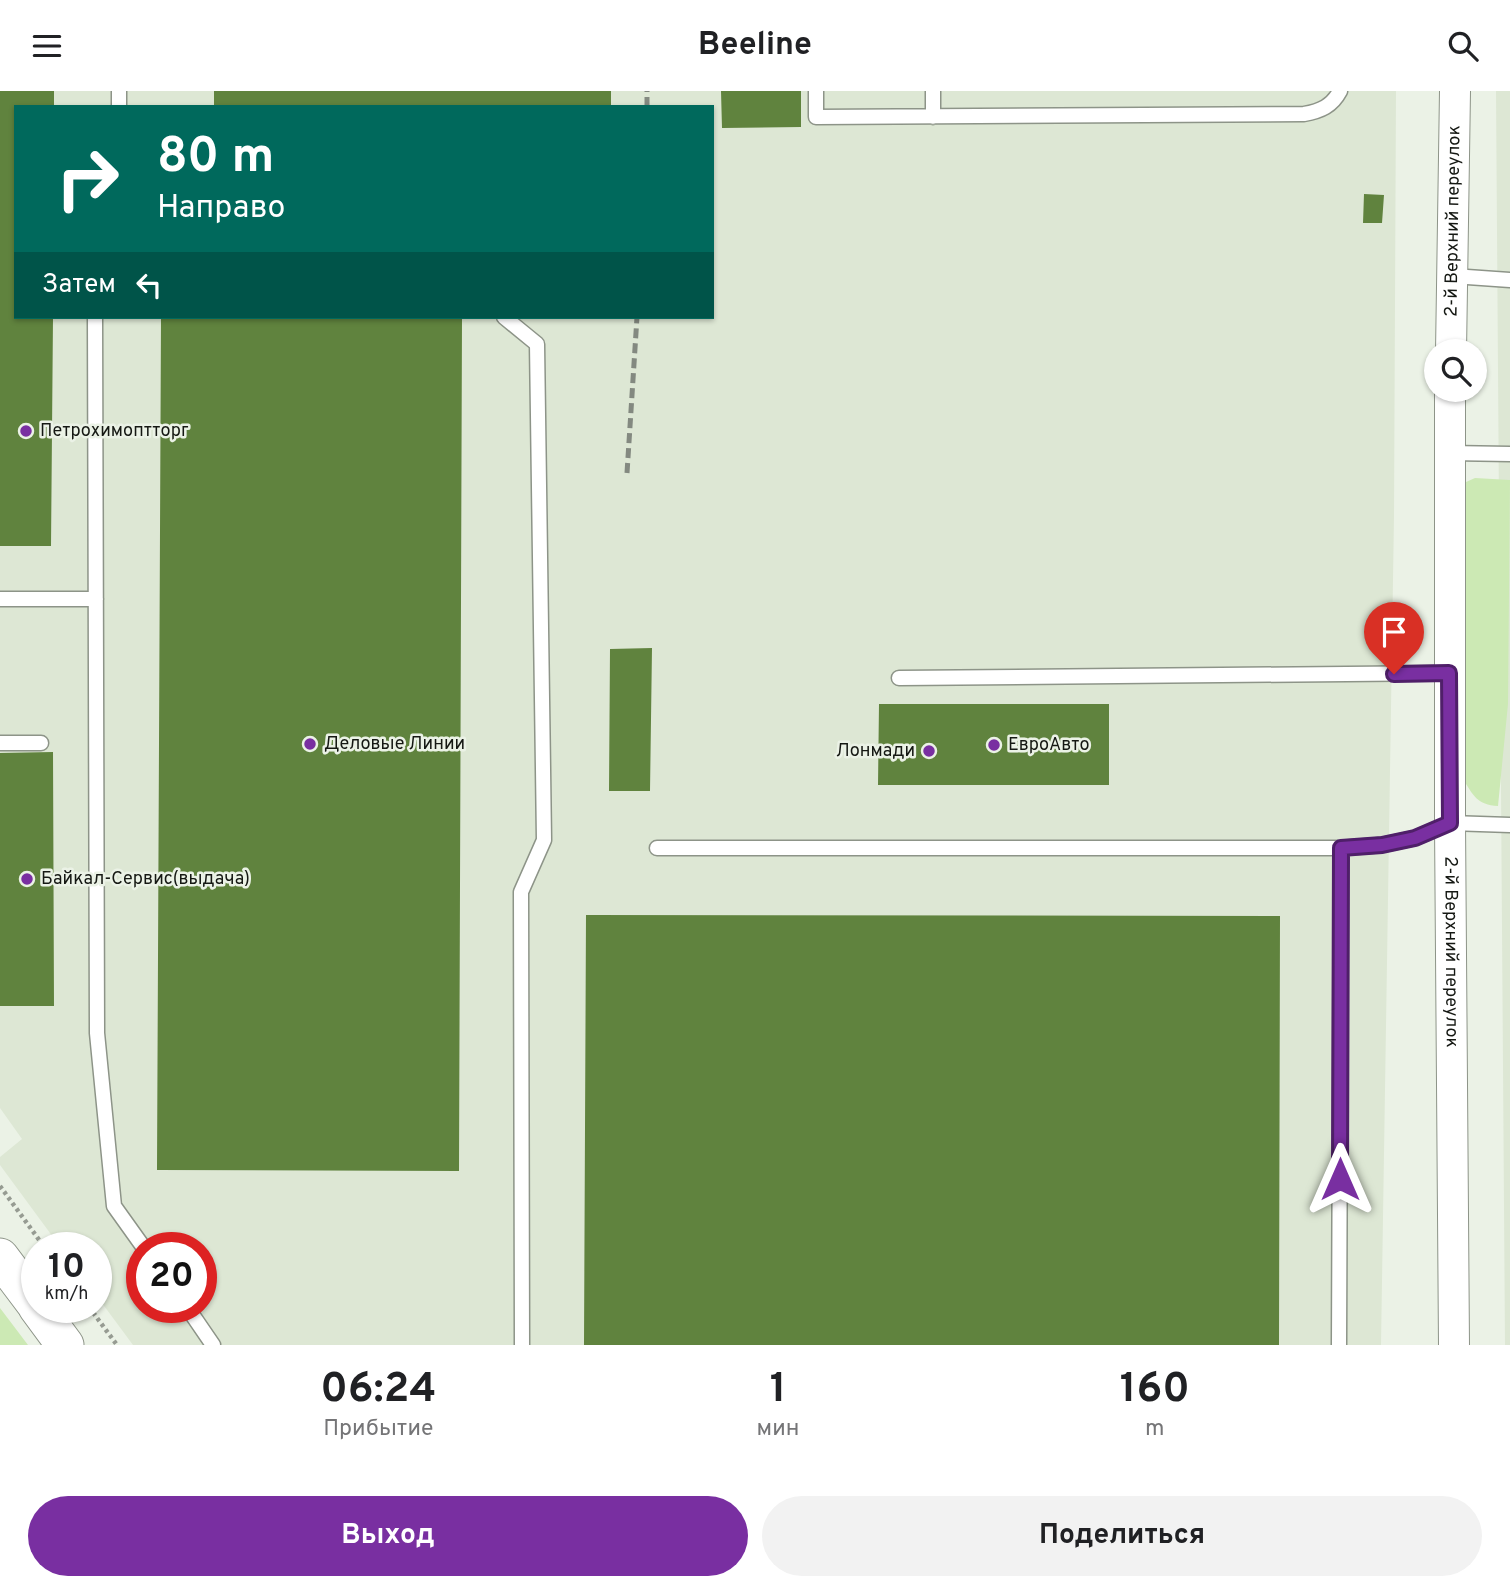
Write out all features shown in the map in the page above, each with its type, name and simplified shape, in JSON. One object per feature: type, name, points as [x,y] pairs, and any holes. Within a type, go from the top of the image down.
[{"type":"street","name":"2-й Верхний переулок","points":[[1451,339],[1455,91]]},
{"type":"street","name":"2-й Верхний переулок","points":[[1450,402],[1454,1345]]},
{"type":"street","points":[[0,1257],[21,1285]]},
{"type":"street","points":[[49,1323],[65,1345]]},
{"type":"lane","points":[[816,91],[816,117],[1304,114],[1321,111],[1334,101],[1340,91]]},
{"type":"lane","points":[[933,91],[933,117]]},
{"type":"lane","points":[[1453,276],[1510,280]]},
{"type":"lane","points":[[95,319],[97,1033],[114,1206],[133,1232]]},
{"type":"lane","points":[[506,319],[537,344],[544,840],[521,892],[522,1345]]},
{"type":"lane","points":[[1449,453],[1510,454]]},
{"type":"lane","points":[[0,599],[96,599]]},
{"type":"lane","points":[[899,678],[1449,673]]},
{"type":"lane","points":[[0,743],[41,743]]},
{"type":"lane","points":[[657,848],[1341,848],[1382,845],[1415,838],[1450,823],[1510,825]]},
{"type":"lane","points":[[1339,1345],[1341,848]]},
{"type":"lane","points":[[198,1323],[214,1345]]},
{"type":"path","points":[[0,1186],[34,1232]]},
{"type":"path","points":[[101,1323],[117,1345]]},
{"type":"shaded area","points":[[0,91],[1396,91],[1394,516],[1381,1345],[133,1345],[112,1317],[112,1232],[49,1232],[0,1165],[0,1157],[22,1139],[0,1108]]},
{"type":"shaded area","points":[[1496,91],[1510,91],[1510,1345],[1505,1345]]},
{"type":"green space","points":[[1475,478],[1510,480],[1508,704],[1498,806],[1480,801],[1463,779],[1460,489]]},
{"type":"green space","points":[[0,1308],[28,1345],[0,1345]]},
{"type":"building","name":"Петрохимоптторг","points":[[0,91],[54,91],[54,105],[14,105],[14,319],[53,319],[51,546],[0,546]]},
{"type":"building","points":[[214,91],[611,91],[611,105],[214,105]]},
{"type":"building","points":[[721,91],[801,91],[801,127],[722,128]]},
{"type":"building","points":[[1364,194],[1384,195],[1382,223],[1363,223]]},
{"type":"building","name":"Деловые Линии","points":[[161,319],[462,319],[459,1171],[157,1170]]},
{"type":"building","points":[[652,648],[650,791],[609,791],[610,649]]},
{"type":"building","name":"ЕвроАвто","points":[[879,704],[1109,704],[1109,785],[878,785]]},
{"type":"building","name":"Байкал-Сервис(выдача)","points":[[53,752],[54,1006],[0,1006],[0,753]]},
{"type":"building","points":[[586,915],[1280,916],[1279,1345],[584,1345]]},
{"type":"railway","points":[[647,91],[647,105]]},
{"type":"railway","points":[[627,473],[637,319]]},
{"type":"place","name":"Петрохимоптторг","points":[[26,431]]},
{"type":"place","name":"Деловые Линии","points":[[310,744]]},
{"type":"place","name":"ЕвроАвто","points":[[994,745]]},
{"type":"place","name":"Лонмади","points":[[929,751]]},
{"type":"place","name":"Байкал-Сервис(выдача)","points":[[27,879]]},
{"type":"route","points":[[1340,1179],[1341,848],[1382,845],[1415,838],[1450,823],[1449,673],[1394,674]]}]
